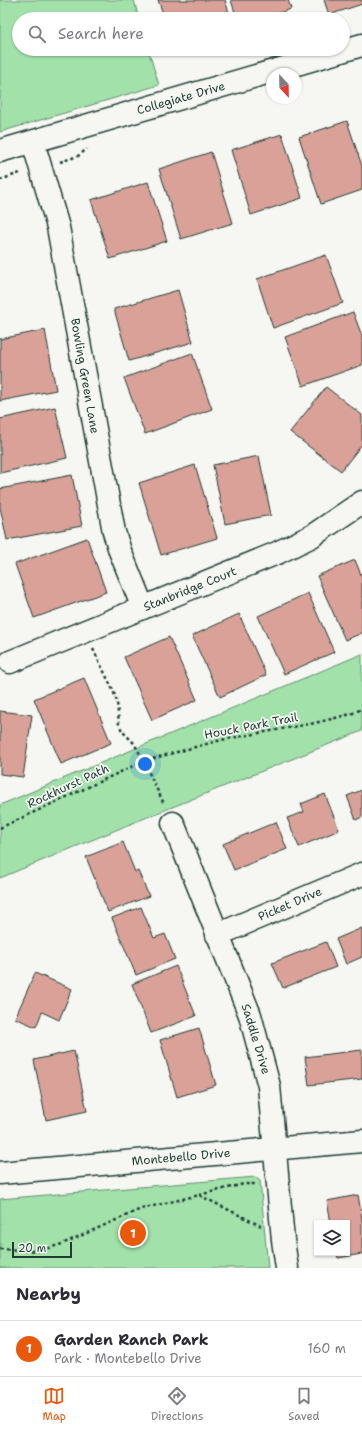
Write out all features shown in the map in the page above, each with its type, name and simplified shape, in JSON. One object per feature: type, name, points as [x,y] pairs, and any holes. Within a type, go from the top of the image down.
[{"type":"street","name":"Collegiate Drive","points":[[350,49],[362,45]]},
{"type":"street","name":"Collegiate Drive","points":[[0,151],[325,56]]},
{"type":"street","name":"Bowling Green Lane","points":[[33,142],[58,227],[114,532],[124,563],[143,608]]},
{"type":"street","name":"Stanbridge Court","points":[[10,662],[277,552],[312,536],[362,502]]},
{"type":"street","name":"Saddle Drive","points":[[173,823],[250,1015],[259,1043],[269,1086],[276,1149],[283,1240],[287,1268]]},
{"type":"street","name":"Picket Drive","points":[[217,935],[362,874]]},
{"type":"street","name":"Montebello Drive","points":[[0,1173],[362,1142]]},
{"type":"path","points":[[92,648],[113,690],[119,724],[122,731],[133,742],[144,761],[173,823]]},
{"type":"path","name":"Houck Park Trail","points":[[144,761],[221,740],[315,723],[351,714],[362,709]]},
{"type":"path","name":"Rockhurst Path","points":[[0,828],[144,761]]},
{"type":"path","points":[[0,1249],[39,1251],[62,1244],[141,1209],[244,1184],[258,1184],[258,1190]]},
{"type":"path","points":[[199,1195],[261,1226],[261,1219]]},
{"type":"green space","points":[[0,0],[134,0],[137,12],[12,12],[12,56],[150,56],[159,85],[0,132]]},
{"type":"green space","points":[[362,654],[362,731],[0,878],[0,805]]},
{"type":"green space","points":[[255,1177],[260,1181],[268,1268],[0,1268],[0,1199]]},
{"type":"building","points":[[158,0],[225,0],[229,12],[162,12]]},
{"type":"building","points":[[231,0],[288,0],[291,9],[282,12],[235,12]]},
{"type":"building","points":[[324,0],[362,0],[362,4],[338,12],[328,12]]},
{"type":"building","points":[[347,121],[362,166],[362,190],[321,204],[299,137]]},
{"type":"building","points":[[282,134],[302,198],[251,215],[231,150]]},
{"type":"building","points":[[211,152],[233,223],[181,239],[159,169]]},
{"type":"building","points":[[148,182],[167,241],[110,259],[91,200]]},
{"type":"building","points":[[326,255],[343,303],[273,328],[257,279]]},
{"type":"building","points":[[178,290],[193,342],[129,361],[114,309]]},
{"type":"building","points":[[353,312],[362,336],[362,365],[303,386],[285,337]]},
{"type":"building","points":[[45,330],[56,390],[0,401],[0,339]]},
{"type":"building","points":[[192,353],[212,409],[145,434],[124,378]]},
{"type":"building","points":[[326,387],[362,415],[362,444],[341,471],[290,432]]},
{"type":"building","points":[[55,407],[67,458],[0,473],[0,419]]},
{"type":"building","points":[[259,456],[271,515],[225,524],[213,465]]},
{"type":"building","points":[[195,465],[217,538],[161,555],[139,483]]},
{"type":"building","points":[[72,475],[82,526],[7,540],[0,507],[0,489]]},
{"type":"building","points":[[87,538],[106,592],[34,618],[15,564]]},
{"type":"building","points":[[355,560],[362,577],[362,633],[345,640],[317,576]]},
{"type":"building","points":[[308,593],[334,652],[284,674],[258,616]]},
{"type":"building","points":[[239,614],[266,675],[220,697],[192,636]]},
{"type":"building","points":[[169,637],[197,700],[152,720],[124,657]]},
{"type":"building","points":[[84,678],[111,743],[61,764],[34,699]]},
{"type":"building","points":[[0,711],[32,715],[23,777],[0,774]]},
{"type":"building","points":[[362,790],[362,817],[356,820],[347,796]]},
{"type":"building","points":[[325,794],[339,830],[299,847],[287,818],[304,812],[301,804]]},
{"type":"building","points":[[276,822],[287,849],[234,870],[223,844]]},
{"type":"building","points":[[123,842],[135,872],[138,871],[149,896],[108,912],[86,857]]},
{"type":"building","points":[[141,907],[154,938],[165,934],[175,959],[136,975],[112,918]]},
{"type":"building","points":[[362,928],[362,957],[346,964],[336,939]]},
{"type":"building","points":[[326,942],[336,967],[283,988],[272,963]]},
{"type":"building","points":[[176,966],[196,1016],[151,1033],[132,984]]},
{"type":"building","points":[[35,973],[72,989],[59,1020],[42,1012],[36,1027],[15,1018]]},
{"type":"building","points":[[199,1028],[216,1085],[177,1097],[160,1040]]},
{"type":"building","points":[[362,1050],[362,1079],[309,1085],[305,1057]]},
{"type":"building","points":[[74,1051],[87,1111],[46,1120],[34,1060]]},
{"type":"building","points":[[358,1195],[362,1219],[362,1254],[350,1256],[350,1220],[330,1220],[327,1201]]},
{"type":"building","points":[[338,1256],[350,1256],[338,1258]]},
{"type":"place","name":"Garden Ranch Park","points":[[133,1233]]}]
